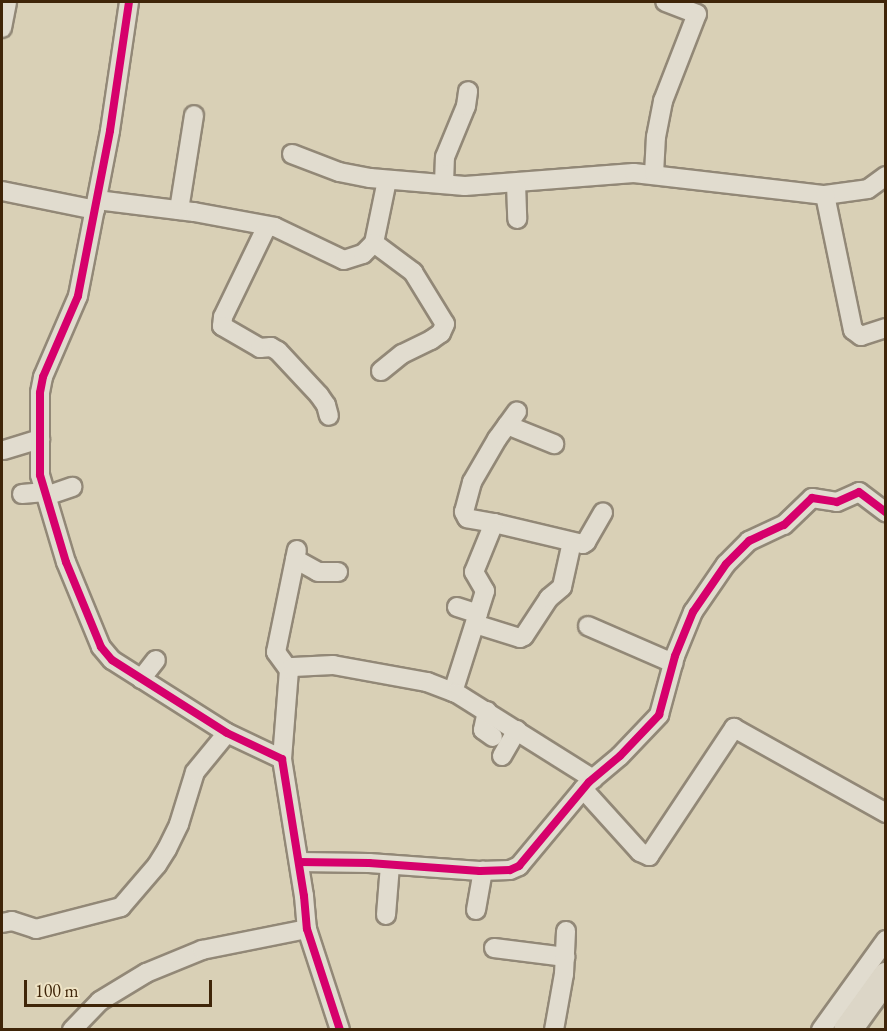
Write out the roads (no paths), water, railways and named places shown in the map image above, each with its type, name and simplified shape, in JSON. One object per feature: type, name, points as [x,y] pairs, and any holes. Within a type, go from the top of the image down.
[{"type":"highway","points":[[847,1029],[885,976]]},
{"type":"street","points":[[2,28],[7,2]]},
{"type":"street","points":[[129,2],[96,205],[78,296],[43,377],[40,393],[40,475],[66,562],[101,647],[112,660],[227,733],[282,759]]},
{"type":"street","points":[[654,174],[656,137],[663,100],[697,14],[665,2]]},
{"type":"street","points":[[444,184],[445,157],[466,106],[468,91]]},
{"type":"street","points":[[180,210],[194,115]]},
{"type":"street","points":[[292,154],[339,172],[387,180],[474,186],[617,173],[654,174],[825,195],[868,189],[885,176]]},
{"type":"street","points":[[2,191],[96,205],[180,210],[267,225],[344,260],[363,254],[375,243],[387,180]]},
{"type":"street","points":[[516,183],[517,219]]},
{"type":"street","points":[[825,195],[853,330],[861,336],[885,328]]},
{"type":"street","points":[[267,225],[223,318],[222,326],[260,348],[271,347],[278,351],[319,395],[329,416]]},
{"type":"street","points":[[375,243],[413,272],[445,324],[441,333],[432,340],[393,360],[381,371]]},
{"type":"street","points":[[554,444],[512,418],[472,482],[464,512],[467,518],[572,542],[586,542],[603,512]]},
{"type":"street","points":[[4,450],[40,439]]},
{"type":"street","points":[[22,494],[46,494],[72,487]]},
{"type":"street","points":[[299,862],[483,871],[510,870],[519,866],[588,784],[620,756],[659,715],[673,663],[693,612],[705,591],[726,564],[750,541],[784,525],[812,498],[837,502],[859,492],[885,512]]},
{"type":"street","points":[[453,692],[486,591],[474,573],[494,524]]},
{"type":"street","points":[[457,607],[477,619],[520,638],[524,636],[549,598],[562,587],[572,542]]},
{"type":"street","points":[[338,572],[318,573],[296,555],[276,651],[290,670],[282,759],[299,862],[307,929],[340,1029]]},
{"type":"street","points":[[588,626],[673,663]]},
{"type":"street","points":[[141,679],[156,660]]},
{"type":"street","points":[[290,670],[293,667],[333,665],[427,682],[453,692],[517,730],[588,784],[640,852],[649,856],[734,728],[885,813]]},
{"type":"street","points":[[487,711],[483,730],[493,738]]},
{"type":"street","points":[[502,756],[517,730]]},
{"type":"street","points":[[2,923],[12,921],[36,929],[120,907],[167,849],[179,824],[195,772],[227,733]]},
{"type":"street","points":[[386,915],[390,865]]},
{"type":"street","points":[[476,910],[483,871]]},
{"type":"street","points":[[72,1029],[100,1001],[146,973],[202,950],[307,929]]},
{"type":"street","points":[[554,1029],[565,957],[566,931]]},
{"type":"street","points":[[821,1029],[885,940]]},
{"type":"street","points":[[494,948],[565,957]]}]
